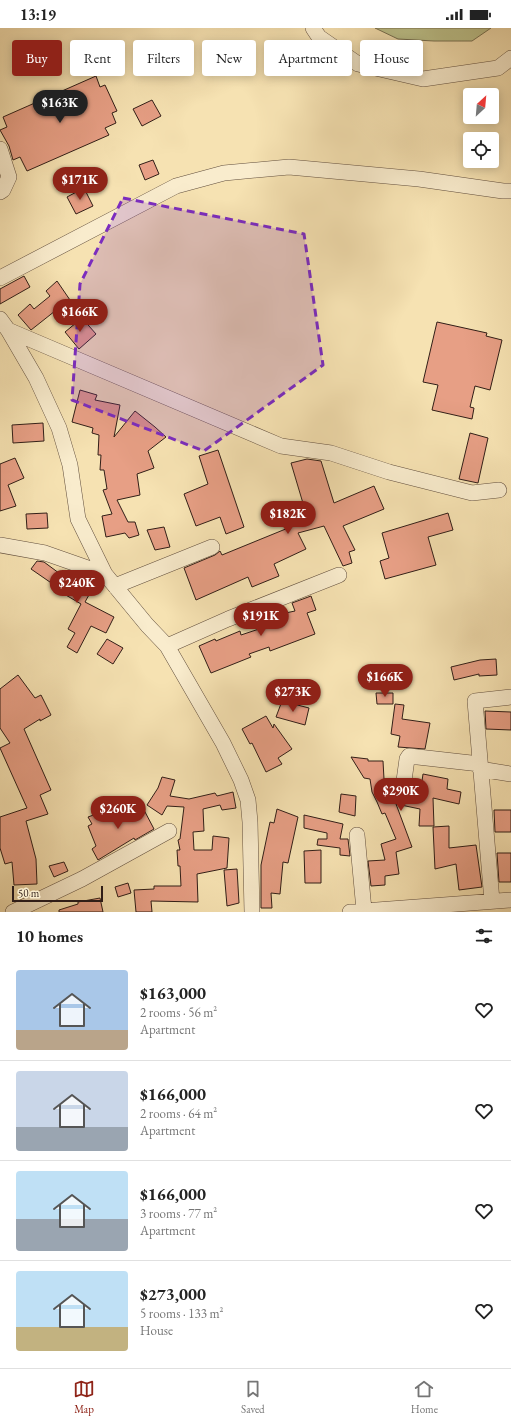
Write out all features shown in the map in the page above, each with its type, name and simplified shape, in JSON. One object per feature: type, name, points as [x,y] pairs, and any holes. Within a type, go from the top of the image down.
[{"type":"street","points":[[313,28],[319,37],[358,64],[423,79],[498,68],[511,58]]},
{"type":"street","points":[[0,149],[9,177],[3,190],[0,192]]},
{"type":"street","points":[[0,278],[176,186],[224,173],[289,167],[419,178],[503,192],[511,191]]},
{"type":"street","points":[[4,325],[281,446],[331,453],[389,472],[472,493],[499,490]]},
{"type":"street","points":[[4,325],[36,378],[59,428],[70,465],[78,519],[105,574],[147,625],[167,646],[223,743],[241,780],[248,800],[250,822],[252,912]]},
{"type":"street","points":[[0,546],[46,553],[105,574]]},
{"type":"street","points":[[115,586],[212,547]]},
{"type":"street","points":[[167,646],[228,619],[339,575]]},
{"type":"street","points":[[492,901],[475,701],[511,697]]},
{"type":"street","points":[[403,788],[407,759],[410,756],[480,766],[511,774]]},
{"type":"street","points":[[13,912],[82,879],[169,831]]},
{"type":"street","points":[[357,835],[357,911],[389,911],[511,900]]},
{"type":"highlighted area","points":[[123,198],[304,234],[323,365],[204,451],[72,400],[80,284]]},
{"type":"green space","points":[[375,28],[491,28],[472,41],[398,39]]},
{"type":"building","points":[[96,76],[100,87],[105,85],[117,111],[112,113],[116,123],[105,128],[109,135],[27,171],[20,157],[13,160],[9,146],[0,130],[7,127],[3,117]]},
{"type":"building","points":[[152,100],[161,116],[142,126],[133,109]]},
{"type":"building","points":[[153,160],[159,174],[145,180],[139,165]]},
{"type":"building","points":[[84,188],[93,206],[76,214],[67,197]]},
{"type":"building","points":[[24,276],[30,287],[0,304],[0,289]]},
{"type":"building","points":[[57,281],[70,300],[31,330],[18,315],[30,304],[34,309],[50,296],[46,291]]},
{"type":"building","points":[[82,318],[96,334],[79,349],[65,332]]},
{"type":"building","points":[[437,322],[487,333],[486,336],[502,340],[490,390],[475,386],[470,407],[474,408],[472,419],[432,410],[438,385],[423,382]]},
{"type":"building","points":[[80,390],[97,395],[95,400],[120,405],[114,437],[135,411],[166,437],[148,451],[154,468],[137,474],[140,495],[117,500],[128,522],[135,522],[139,535],[129,538],[125,533],[106,537],[102,516],[112,514],[103,490],[107,489],[104,470],[100,470],[101,455],[98,455],[99,435],[92,433],[93,428],[72,422]]},
{"type":"building","points":[[43,423],[44,441],[13,443],[12,425]]},
{"type":"building","points":[[470,433],[488,438],[478,483],[459,479]]},
{"type":"building","points":[[218,450],[244,527],[226,534],[220,517],[196,526],[184,494],[208,484],[199,456]]},
{"type":"building","points":[[15,458],[24,478],[8,485],[16,506],[0,511],[0,464]]},
{"type":"building","points":[[307,459],[321,461],[334,503],[374,486],[384,509],[343,526],[355,550],[349,552],[352,563],[343,566],[324,526],[298,533],[306,549],[274,564],[279,576],[252,587],[248,577],[196,600],[184,568],[215,555],[220,551],[222,555],[293,526],[291,519],[300,515],[299,511],[305,510],[291,463]]},
{"type":"building","points":[[47,513],[48,528],[27,529],[26,514]]},
{"type":"building","points":[[448,513],[453,530],[428,537],[436,565],[385,579],[380,561],[389,558],[382,533]]},
{"type":"building","points":[[164,527],[170,547],[155,550],[147,530]]},
{"type":"building","points":[[37,561],[44,562],[67,579],[71,572],[81,577],[80,579],[94,586],[85,602],[114,617],[106,633],[91,626],[77,653],[67,647],[75,633],[68,629],[81,604],[59,591],[60,589],[31,569]]},
{"type":"building","points":[[311,596],[316,610],[307,613],[315,634],[270,651],[269,647],[249,654],[251,657],[211,673],[199,646],[240,631],[241,635],[262,628],[258,617],[274,611],[276,615],[295,611],[292,603]]},
{"type":"building","points":[[107,639],[123,648],[113,664],[97,654]]},
{"type":"building","points":[[496,659],[497,675],[479,676],[479,674],[454,680],[451,667],[480,660]]},
{"type":"building","points":[[18,675],[35,698],[41,695],[51,715],[40,721],[40,719],[24,729],[51,790],[40,795],[48,814],[26,821],[36,859],[37,884],[14,885],[12,862],[5,864],[0,848],[0,817],[27,808],[0,748],[10,743],[0,728],[0,689]]},
{"type":"building","points":[[376,693],[393,693],[393,704],[377,704]]},
{"type":"building","points":[[282,701],[309,708],[305,725],[276,717]]},
{"type":"building","points":[[395,704],[404,705],[402,719],[430,723],[425,749],[398,747],[400,736],[391,734]]},
{"type":"building","points":[[485,711],[511,712],[511,730],[486,729]]},
{"type":"building","points":[[266,716],[273,728],[274,724],[292,749],[278,758],[282,764],[266,772],[252,743],[250,744],[242,729]]},
{"type":"building","points":[[351,757],[368,759],[368,761],[383,761],[384,779],[392,779],[395,792],[401,797],[407,796],[410,793],[420,795],[423,774],[448,779],[447,789],[461,792],[459,804],[433,798],[434,826],[419,826],[420,809],[396,804],[412,847],[396,852],[399,874],[385,876],[385,885],[371,886],[368,861],[385,860],[381,844],[396,839],[385,813],[382,814],[372,792],[370,779],[364,778]]},
{"type":"building","points":[[162,777],[175,780],[170,796],[189,799],[215,793],[217,796],[233,792],[236,808],[222,810],[220,805],[203,809],[204,831],[193,832],[194,850],[212,850],[213,836],[229,838],[227,868],[197,874],[198,902],[151,901],[152,912],[136,912],[134,890],[154,889],[154,886],[181,886],[180,866],[178,866],[177,850],[180,850],[178,840],[180,839],[184,807],[167,806],[162,815],[147,805],[158,788]]},
{"type":"building","points":[[341,794],[356,796],[355,816],[339,812]]},
{"type":"building","points":[[134,804],[140,818],[144,810],[154,829],[135,840],[134,838],[98,860],[92,849],[96,846],[88,826],[92,824],[88,817],[99,813],[102,819],[121,812],[119,810]]},
{"type":"building","points":[[277,809],[298,817],[288,863],[283,862],[280,894],[271,893],[272,908],[261,908],[261,865],[270,822],[274,823]]},
{"type":"building","points":[[494,810],[511,810],[511,832],[495,832]]},
{"type":"building","points":[[304,815],[343,824],[340,839],[348,839],[350,856],[340,855],[340,848],[317,845],[318,839],[327,839],[327,833],[304,828]]},
{"type":"building","points":[[449,826],[449,848],[476,845],[482,887],[459,890],[456,864],[435,869],[433,827]]},
{"type":"building","points":[[321,850],[321,883],[305,883],[304,851]]},
{"type":"building","points":[[497,853],[511,853],[511,882],[499,882]]},
{"type":"building","points":[[64,862],[68,871],[54,877],[49,866]]},
{"type":"building","points":[[237,869],[239,903],[227,906],[224,870]]},
{"type":"building","points":[[128,883],[131,893],[118,897],[115,887]]},
{"type":"building","points":[[100,898],[103,912],[59,912],[59,910],[78,904],[78,902]]}]
